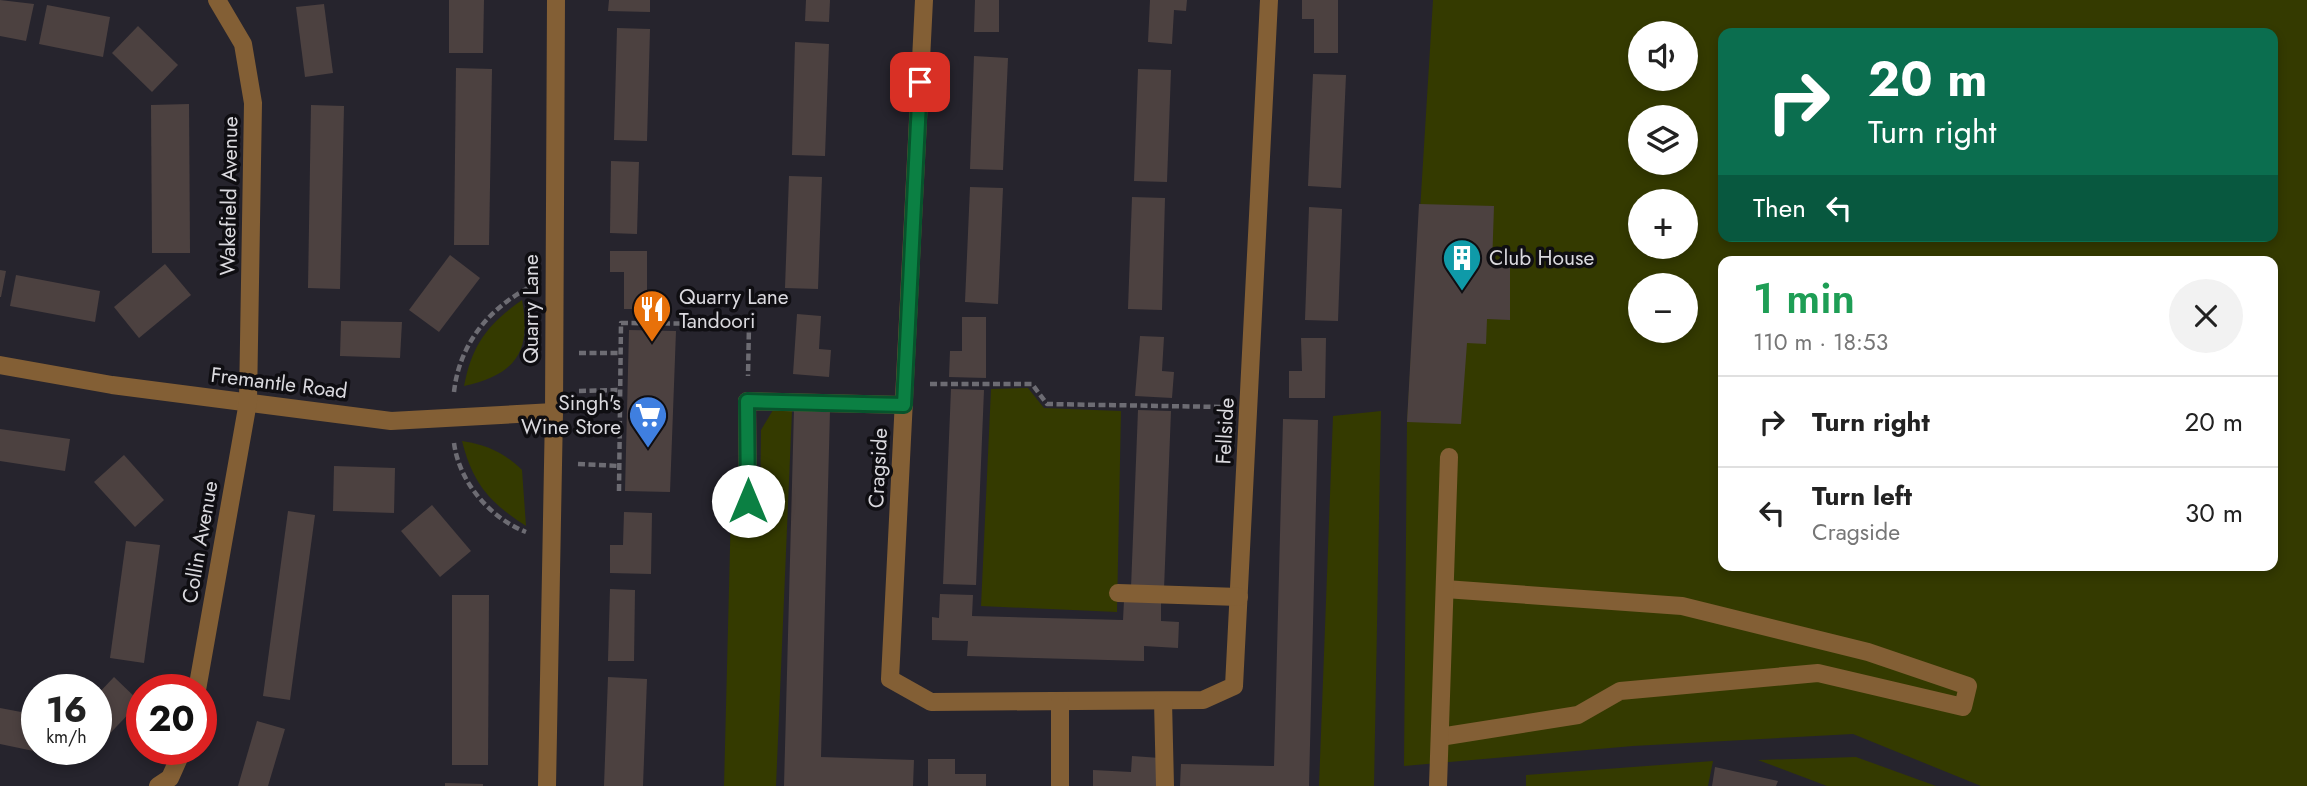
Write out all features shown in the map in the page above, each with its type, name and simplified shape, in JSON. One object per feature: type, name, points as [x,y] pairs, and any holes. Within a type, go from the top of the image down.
[{"type":"street","name":"Wakefield Avenue","points":[[217,0],[243,44],[253,103],[248,402]]},
{"type":"street","name":"Quarry Lane","points":[[547,786],[554,412],[556,0]]},
{"type":"street","name":"Cragside","points":[[924,0],[890,679],[930,702],[1060,701]]},
{"type":"street","name":"Fellside","points":[[1060,701],[1203,701],[1234,686],[1269,0]]},
{"type":"street","name":"Fremantle Road","points":[[0,365],[112,385],[391,421],[554,412]]},
{"type":"street","points":[[748,501],[747,401],[904,405]]},
{"type":"street","name":"Collin Avenue","points":[[200,674],[248,402]]},
{"type":"street","points":[[1438,786],[1449,457]]},
{"type":"street","points":[[1440,737],[1578,715],[1620,691],[1818,673],[1963,707],[1968,686],[1868,652],[1682,606],[1444,589]]},
{"type":"street","points":[[1118,593],[1239,597]]},
{"type":"street","points":[[1060,701],[1060,786]]},
{"type":"street","points":[[1163,701],[1165,786]]},
{"type":"street","points":[[158,786],[170,778],[176,765]]},
{"type":"path","points":[[619,491],[621,323],[749,324],[747,401]]},
{"type":"path","points":[[579,353],[621,353]]},
{"type":"path","points":[[905,384],[1032,384],[1047,404],[1204,407]]},
{"type":"path","points":[[554,391],[620,390]]},
{"type":"path","points":[[582,429],[620,428]]},
{"type":"path","points":[[583,464],[619,466]]},
{"type":"green space","points":[[1433,0],[2307,0],[2307,786],[1981,786],[1853,734],[1633,746],[1404,766],[1407,422]]},
{"type":"green space","points":[[522,300],[524,334],[516,358],[496,375],[464,386],[467,371],[483,336]]},
{"type":"green space","points":[[1028,388],[1044,408],[1121,411],[1117,612],[981,606],[991,389]]},
{"type":"green space","points":[[773,410],[792,411],[776,786],[724,786],[731,508],[760,509],[761,430]]},
{"type":"green space","points":[[1381,411],[1374,786],[1319,786],[1333,416]]},
{"type":"green space","points":[[462,441],[494,450],[522,470],[526,526],[502,509],[484,491],[471,469]]},
{"type":"green space","points":[[1856,757],[1936,786],[1827,786],[1758,760]]},
{"type":"green space","points":[[1713,761],[1708,786],[1526,786],[1526,775]]},
{"type":"building","points":[[0,0],[34,4],[26,41],[0,36]]},
{"type":"building","points":[[449,0],[484,0],[483,53],[449,53]]},
{"type":"building","points":[[609,0],[650,0],[650,12],[608,11]]},
{"type":"building","points":[[806,0],[830,0],[829,22],[805,21]]},
{"type":"building","points":[[975,0],[999,0],[999,32],[974,32]]},
{"type":"building","points":[[1150,0],[1187,0],[1186,11],[1174,10],[1172,44],[1148,42]]},
{"type":"building","points":[[1302,0],[1338,0],[1338,53],[1314,53],[1314,19],[1302,19]]},
{"type":"building","points":[[324,4],[333,73],[305,77],[296,7]]},
{"type":"building","points":[[47,5],[110,17],[103,57],[39,44]]},
{"type":"building","points":[[138,26],[178,65],[152,92],[112,53]]},
{"type":"building","points":[[617,28],[650,29],[647,141],[614,140]]},
{"type":"building","points":[[795,42],[829,44],[825,156],[792,155]]},
{"type":"building","points":[[974,56],[1008,58],[1003,170],[970,169]]},
{"type":"building","points":[[456,68],[492,69],[489,245],[454,245]]},
{"type":"building","points":[[1138,69],[1171,70],[1167,182],[1134,181]]},
{"type":"building","points":[[1313,74],[1346,75],[1341,188],[1308,186]]},
{"type":"building","points":[[189,104],[190,253],[152,253],[151,105]]},
{"type":"building","points":[[311,105],[344,106],[340,289],[308,288]]},
{"type":"building","points":[[611,161],[639,162],[637,234],[610,233]]},
{"type":"building","points":[[789,176],[822,177],[818,289],[785,288]]},
{"type":"building","points":[[970,187],[1003,188],[998,304],[965,302]]},
{"type":"building","points":[[1132,197],[1165,198],[1162,310],[1128,309]]},
{"type":"building","name":"Club House","points":[[1419,204],[1494,206],[1492,266],[1510,265],[1510,320],[1487,319],[1486,344],[1467,343],[1461,424],[1407,422]]},
{"type":"building","points":[[1309,207],[1342,209],[1338,321],[1305,320]]},
{"type":"building","points":[[610,251],[647,251],[647,309],[624,309],[624,272],[610,272]]},
{"type":"building","points":[[450,255],[480,278],[439,332],[409,310]]},
{"type":"building","points":[[165,264],[191,295],[139,338],[114,307]]},
{"type":"building","points":[[0,270],[6,271],[1,297],[0,297]]},
{"type":"building","points":[[16,275],[100,291],[95,322],[10,306]]},
{"type":"building","points":[[797,314],[821,316],[819,349],[831,350],[829,377],[793,374]]},
{"type":"building","points":[[962,317],[986,317],[986,378],[949,377],[950,351],[962,351]]},
{"type":"building","points":[[341,321],[402,322],[400,358],[340,356]]},
{"type":"building","points":[[629,330],[676,331],[670,492],[625,491]]},
{"type":"building","points":[[1140,336],[1164,337],[1162,371],[1174,372],[1172,398],[1135,396]]},
{"type":"building","points":[[1301,338],[1326,338],[1325,398],[1289,398],[1289,371],[1302,371]]},
{"type":"building","points":[[951,389],[984,390],[976,585],[943,584]]},
{"type":"building","points":[[794,409],[830,410],[821,757],[914,760],[913,786],[784,786]]},
{"type":"building","points":[[1138,410],[1171,411],[1164,589],[1131,588]]},
{"type":"building","points":[[1283,419],[1318,420],[1309,786],[1180,786],[1181,764],[1274,766]]},
{"type":"building","points":[[0,429],[70,439],[65,471],[0,461]]},
{"type":"building","points":[[124,455],[164,500],[135,527],[94,482]]},
{"type":"building","points":[[334,466],[395,468],[394,513],[333,511]]},
{"type":"building","points":[[432,505],[471,551],[440,577],[401,531]]},
{"type":"building","points":[[288,511],[315,515],[290,700],[263,696]]},
{"type":"building","points":[[624,512],[652,513],[651,574],[610,573],[610,545],[623,545]]},
{"type":"building","points":[[126,541],[160,545],[144,663],[110,658]]},
{"type":"building","points":[[610,589],[635,590],[634,661],[608,661]]},
{"type":"building","points":[[940,594],[973,595],[972,616],[1123,620],[1124,601],[1161,602],[1161,621],[1179,622],[1178,648],[1144,646],[1144,661],[967,656],[968,641],[932,640],[932,617],[939,618]]},
{"type":"building","points":[[452,595],[489,595],[488,765],[452,765]]},
{"type":"building","points":[[114,677],[126,689],[126,717],[112,731]]},
{"type":"building","points":[[608,677],[647,679],[643,786],[604,786]]},
{"type":"building","points":[[0,708],[21,712],[21,748],[0,744]]},
{"type":"building","points":[[257,721],[285,729],[268,786],[238,786]]},
{"type":"building","points":[[1132,756],[1160,758],[1158,786],[1093,786],[1093,770],[1131,772]]},
{"type":"building","points":[[928,759],[955,759],[955,774],[986,774],[986,786],[928,786]]},
{"type":"building","points":[[1715,767],[1778,781],[1776,786],[1712,786]]},
{"type":"building","points":[[445,783],[483,784],[483,786],[445,786]]},
{"type":"place","name":"Club House","points":[[1462,292]]},
{"type":"place","name":"Quarry Lane Tandoori","points":[[652,343]]},
{"type":"place","name":"Singh's Wine Store","points":[[648,449]]},
{"type":"route","points":[[748,501],[747,401],[904,405],[920,82]]}]
